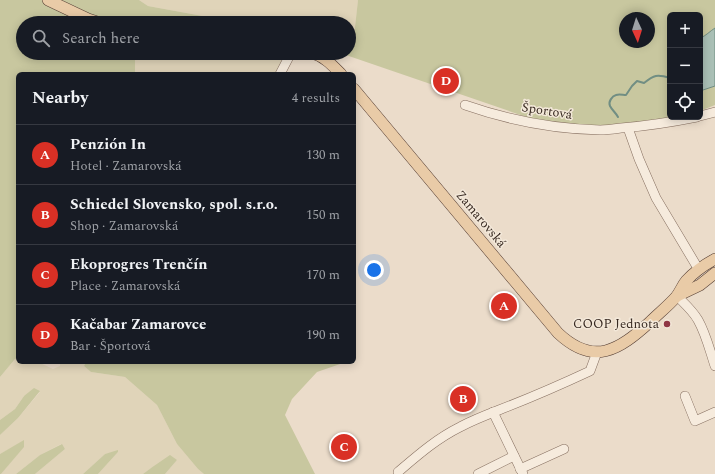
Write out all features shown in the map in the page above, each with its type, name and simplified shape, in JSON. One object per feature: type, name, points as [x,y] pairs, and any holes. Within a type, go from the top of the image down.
[{"type":"main road","points":[[48,0],[82,16]]},
{"type":"main road","points":[[325,60],[339,72]]},
{"type":"main road","name":"Zamarovská","points":[[356,91],[558,333],[567,342],[577,348],[597,352],[612,350],[626,342],[677,296],[686,282],[699,270],[715,259]]},
{"type":"main road","name":"Zamarovská","points":[[677,296],[700,285],[715,273]]},
{"type":"street","points":[[281,72],[287,60]]},
{"type":"street","name":"Športová","points":[[465,105],[500,116],[550,126],[601,130],[628,128],[681,120]]},
{"type":"street","name":"Športová","points":[[703,116],[715,112]]},
{"type":"street","points":[[628,128],[639,159],[656,198],[699,270]]},
{"type":"street","points":[[677,296],[698,320],[715,366]]},
{"type":"street","points":[[398,472],[422,451],[460,427],[492,412],[570,381],[590,371],[597,352]]},
{"type":"street","points":[[685,396],[695,421],[715,412]]},
{"type":"street","points":[[492,412],[521,471],[564,449]]},
{"type":"street","points":[[478,474],[514,456]]},
{"type":"shaded area","points":[[139,0],[358,0],[356,18],[356,16],[203,16],[148,6]]},
{"type":"shaded area","points":[[715,28],[715,86],[703,90],[703,36]]},
{"type":"shaded area","points":[[135,60],[290,60],[280,72],[135,72]]},
{"type":"shaded area","points":[[15,359],[16,364],[42,364],[53,369],[60,366],[60,364],[85,364],[84,366],[91,372],[125,377],[157,405],[177,444],[204,474],[165,474],[177,460],[151,468],[143,474],[98,474],[118,452],[105,454],[83,474],[35,474],[65,449],[61,444],[40,455],[16,474],[1,474],[23,447],[24,441],[0,454],[0,435],[18,418],[40,392],[24,396],[15,409],[0,420],[0,377]]},
{"type":"green space","points":[[0,0],[139,0],[148,6],[203,16],[16,16],[16,60],[135,60],[135,72],[16,72],[16,359],[0,377]]},
{"type":"green space","points":[[358,0],[715,0],[715,105],[703,110],[703,12],[667,12],[667,118],[608,129],[544,123],[356,58],[356,18]]},
{"type":"green space","points":[[85,364],[340,364],[317,372],[292,399],[285,415],[315,474],[204,474],[177,444],[157,405],[125,377],[91,372],[84,366]]},
{"type":"green space","points":[[34,388],[40,391],[18,418],[0,435],[0,420],[15,409],[24,396]]},
{"type":"green space","points":[[24,440],[24,447],[0,474],[0,454]]},
{"type":"green space","points":[[62,444],[65,449],[35,474],[16,474],[40,455]]},
{"type":"green space","points":[[118,450],[118,452],[98,474],[83,474],[105,454]]},
{"type":"green space","points":[[170,455],[177,460],[165,474],[143,474],[151,468]]},
{"type":"waterway","points":[[618,117],[610,104],[613,97],[617,95],[626,95],[637,81],[644,83],[653,77],[667,77]]},
{"type":"place","name":"Kačabar Zamarovce","points":[[446,81]]},
{"type":"place","name":"Penzión In","points":[[504,306]]},
{"type":"place","name":"COOP Jednota","points":[[667,324]]},
{"type":"place","name":"Schiedel Slovensko, spol. s.r.o.","points":[[463,399]]},
{"type":"place","name":"Ekoprogres Trenčín","points":[[344,447]]}]
